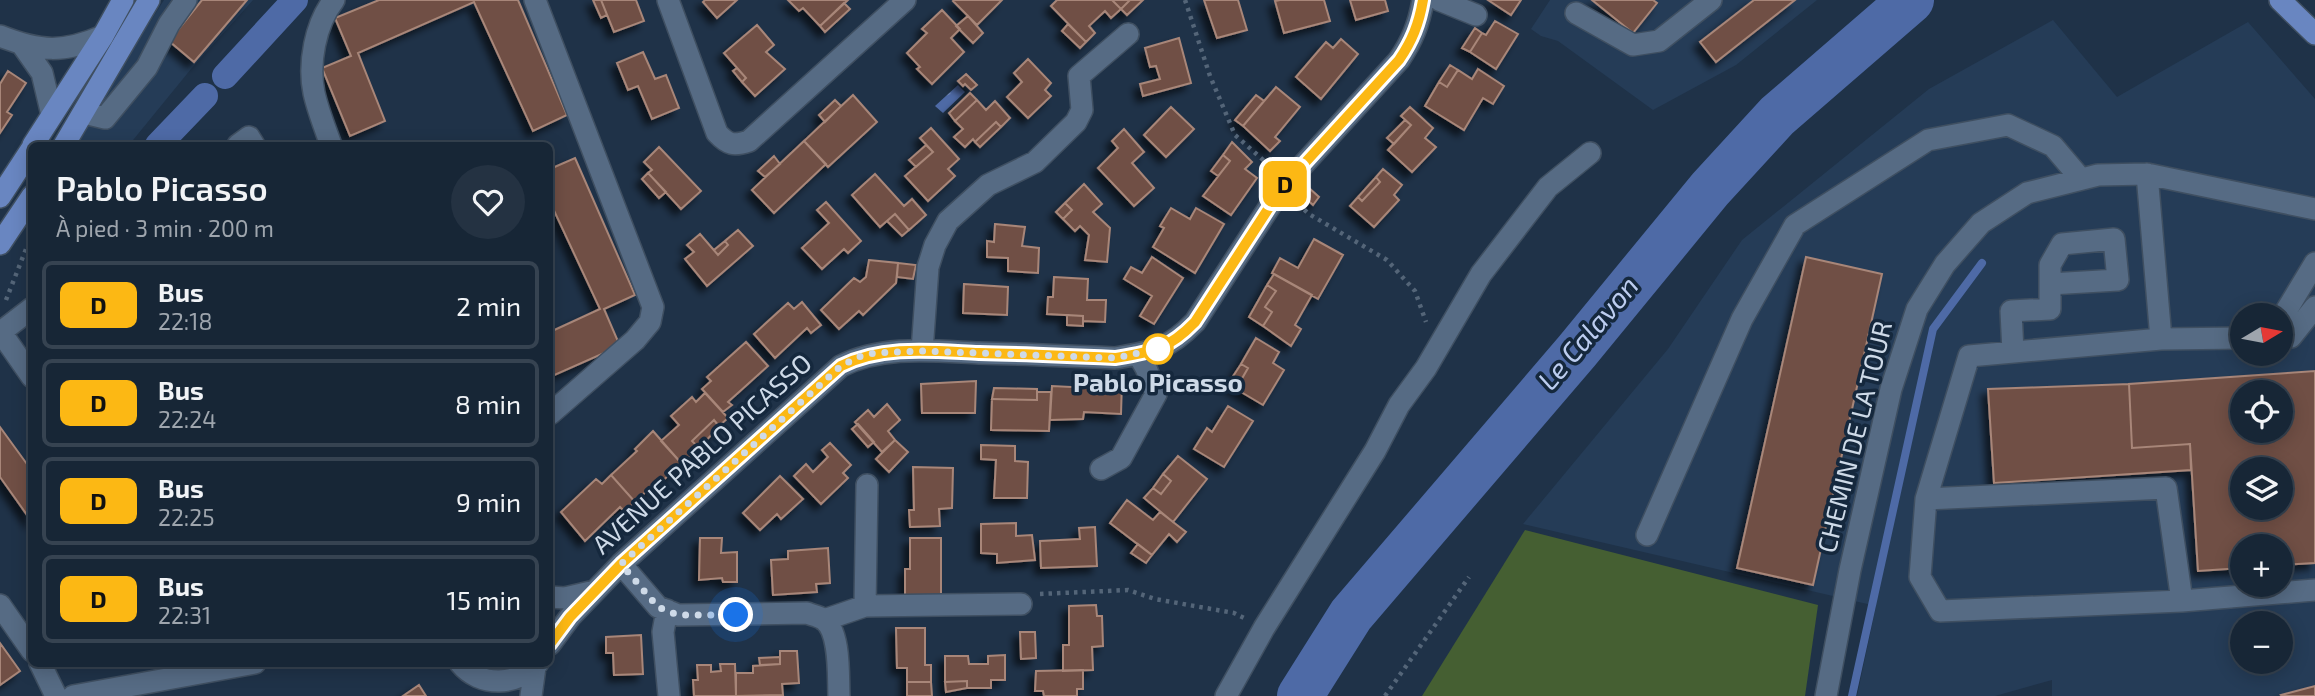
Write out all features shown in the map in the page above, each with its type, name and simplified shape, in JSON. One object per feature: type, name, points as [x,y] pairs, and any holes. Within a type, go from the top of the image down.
[{"type":"main road","points":[[35,142],[123,0]]},
{"type":"main road","points":[[66,142],[149,0]]},
{"type":"main road","points":[[2280,0],[2315,17]]},
{"type":"main road","points":[[2280,0],[2315,34]]},
{"type":"main road","points":[[0,197],[28,153]]},
{"type":"main road","points":[[0,244],[28,202]]},
{"type":"street","points":[[84,113],[105,118],[147,67],[169,24],[186,0]]},
{"type":"street","points":[[330,142],[313,91],[313,59],[320,23],[334,0]]},
{"type":"street","points":[[535,0],[653,307],[650,322],[635,340],[553,411]]},
{"type":"street","points":[[668,0],[718,133],[726,142],[736,145],[749,141],[905,0]]},
{"type":"street","name":"AVENUE PABLO PICASSO","points":[[553,640],[570,617],[621,564],[841,366],[858,357],[874,353],[922,351],[1115,358],[1138,354],[1177,341],[1195,322],[1281,189],[1399,60],[1413,40],[1423,0]]},
{"type":"street","points":[[1439,0],[1476,15]]},
{"type":"street","points":[[1576,13],[1633,45],[1659,40],[1711,0]]},
{"type":"street","points":[[922,351],[928,267],[935,245],[948,221],[988,185],[1035,162],[1076,122],[1082,110],[1079,76],[1128,34]]},
{"type":"street","points":[[0,36],[23,46],[40,49],[71,48],[103,36]]},
{"type":"street","points":[[23,46],[42,73],[52,115]]},
{"type":"street","points":[[1647,535],[1742,319],[1795,225],[1928,140],[2008,125],[2053,146],[2081,179]]},
{"type":"street","points":[[1226,696],[1264,628],[1375,451],[1399,405],[1426,368],[1481,274],[1548,187],[1590,153]]},
{"type":"street","points":[[2147,174],[2161,339]]},
{"type":"street","name":"CHEMIN DE LA TOUR","points":[[1826,696],[1850,570],[1891,389],[1917,309],[1945,264],[1981,223],[2027,193],[2098,175],[2147,174],[2315,209]]},
{"type":"street","points":[[2291,303],[2315,263]]},
{"type":"street","points":[[2013,352],[2011,310],[2050,309],[2050,284]]},
{"type":"street","points":[[2293,334],[2315,307]]},
{"type":"street","points":[[28,311],[0,331],[28,371]]},
{"type":"street","points":[[2230,338],[2161,339],[1969,356],[1926,499],[1920,577],[1940,611],[2182,601],[2315,590]]},
{"type":"street","points":[[1101,469],[1121,458],[1156,394],[1138,354]]},
{"type":"street","points":[[865,606],[867,485]]},
{"type":"street","points":[[1926,499],[2166,488],[2182,601]]},
{"type":"street","points":[[621,564],[658,607],[678,615],[807,613],[824,620],[833,631],[838,662],[839,696]]},
{"type":"street","name":"AVENUE PABLO PICASSO","points":[[553,597],[565,598],[595,591]]},
{"type":"street","points":[[824,620],[865,606],[1021,604]]},
{"type":"street","points":[[0,605],[28,645]]},
{"type":"street","points":[[667,611],[663,632],[669,696]]},
{"type":"street","points":[[42,667],[56,696]]},
{"type":"street","points":[[73,696],[187,686],[243,667]]},
{"type":"street","points":[[451,667],[495,682],[523,676],[534,667]]},
{"type":"street","points":[[531,696],[536,667]]},
{"type":"path","points":[[1185,0],[1210,76],[1235,135],[1275,170],[1281,189],[1308,214],[1387,260],[1415,291],[1427,324]]},
{"type":"path","points":[[4,304],[22,262],[28,238]]},
{"type":"path","points":[[1385,696],[1469,578]]},
{"type":"path","points":[[1021,604],[1031,594],[1128,590],[1155,599],[1234,613],[1264,628]]},
{"type":"shaded area","points":[[164,0],[253,0],[191,69],[131,142],[73,142]]},
{"type":"shaded area","points":[[1550,0],[1817,0],[1736,65],[1653,110],[1558,41],[1541,36],[1531,29]]},
{"type":"shaded area","points":[[2053,20],[2117,97],[2248,22],[2315,99],[2315,696],[2052,696],[2052,680],[1995,696],[1857,696],[1876,606],[1523,524],[1668,349],[1742,240],[1929,89]]},
{"type":"green space","points":[[1525,530],[1818,605],[1805,696],[1422,696]]},
{"type":"water","points":[[958,85],[965,92],[943,113],[935,106]]},
{"type":"building","points":[[202,0],[247,0],[194,62],[169,41]]},
{"type":"building","points":[[379,0],[518,0],[567,115],[533,131],[474,2],[358,53],[385,121],[350,136],[322,68],[351,56],[335,18]]},
{"type":"building","points":[[593,0],[601,0],[607,15],[601,18]]},
{"type":"building","points":[[601,0],[636,0],[644,21],[614,32]]},
{"type":"building","points":[[737,0],[717,18],[703,2]]},
{"type":"building","points":[[788,0],[848,0],[820,26],[803,8],[799,11]]},
{"type":"building","points":[[954,0],[1002,0],[977,25]]},
{"type":"building","points":[[1057,0],[1112,0],[1121,9],[1111,18],[1105,11],[1089,26],[1095,33],[1086,42],[1051,6]]},
{"type":"building","points":[[1112,0],[1130,0],[1121,9]]},
{"type":"building","points":[[1130,0],[1143,0],[1127,15],[1121,9]]},
{"type":"building","points":[[1204,0],[1238,0],[1247,30],[1217,38]]},
{"type":"building","points":[[1324,0],[1330,21],[1284,33],[1275,1]]},
{"type":"building","points":[[1350,0],[1385,0],[1388,11],[1356,20]]},
{"type":"building","points":[[1488,0],[1521,0],[1511,15]]},
{"type":"building","points":[[1592,0],[1653,0],[1657,3],[1633,33]]},
{"type":"building","points":[[1754,0],[1795,0],[1716,62],[1700,42]]},
{"type":"building","points":[[844,3],[850,9],[825,32],[820,26]]},
{"type":"building","points":[[942,10],[960,29],[951,38],[964,52],[932,84],[917,69],[920,67],[907,53],[927,33],[922,29]]},
{"type":"building","points":[[968,16],[983,33],[973,43],[956,26]]},
{"type":"building","points":[[1495,21],[1518,34],[1496,69],[1470,52],[1482,33],[1486,35]]},
{"type":"building","points":[[1068,24],[1086,42],[1080,48],[1062,31]]},
{"type":"building","points":[[757,25],[774,45],[766,52],[785,69],[755,96],[742,82],[746,78],[724,53]]},
{"type":"building","points":[[1475,28],[1482,33],[1470,52],[1462,48]]},
{"type":"building","points":[[1179,38],[1191,83],[1143,96],[1140,84],[1160,79],[1156,66],[1150,67],[1145,48]]},
{"type":"building","points":[[1341,39],[1358,54],[1321,99],[1296,77],[1326,42],[1333,48]]},
{"type":"building","points":[[643,52],[655,79],[666,75],[679,108],[652,119],[638,86],[628,90],[617,63]]},
{"type":"building","points":[[1028,59],[1051,83],[1045,90],[1051,96],[1028,118],[1007,97],[1022,82],[1014,73]]},
{"type":"building","points":[[1450,65],[1458,70],[1447,87],[1439,82]]},
{"type":"building","points":[[737,68],[746,78],[742,82],[733,71]]},
{"type":"building","points":[[1478,69],[1504,86],[1493,104],[1483,98],[1464,130],[1425,106],[1439,82],[1447,87],[1458,70],[1472,79]]},
{"type":"building","points":[[8,71],[26,83],[7,112],[12,115],[0,133],[0,84]]},
{"type":"building","points":[[966,74],[977,85],[971,90],[958,81]]},
{"type":"building","points":[[1276,87],[1300,107],[1275,137],[1280,141],[1270,151],[1243,126]]},
{"type":"building","points":[[970,93],[977,100],[955,121],[949,113]]},
{"type":"building","points":[[853,95],[877,122],[828,167],[804,141]]},
{"type":"building","points":[[1256,95],[1264,101],[1243,126],[1235,120]]},
{"type":"building","points":[[835,100],[841,106],[825,122],[819,115]]},
{"type":"building","points":[[977,100],[986,110],[995,101],[1010,118],[1001,127],[996,122],[975,142],[973,139],[965,147],[954,137],[963,129],[955,121]]},
{"type":"building","points":[[1171,107],[1194,129],[1166,157],[1144,135]]},
{"type":"building","points":[[1410,107],[1433,128],[1425,138],[1436,147],[1412,172],[1388,150],[1411,125],[1401,116]]},
{"type":"building","points":[[1405,120],[1411,125],[1394,144],[1387,138]]},
{"type":"building","points":[[996,122],[1001,127],[980,147],[975,142]]},
{"type":"building","points":[[931,128],[959,159],[948,169],[955,176],[928,201],[905,176],[933,152],[920,138]]},
{"type":"building","points":[[1124,129],[1144,152],[1132,163],[1154,188],[1134,206],[1098,168],[1118,148],[1112,141]]},
{"type":"building","points":[[804,141],[826,164],[774,213],[752,190]]},
{"type":"building","points":[[1232,142],[1252,162],[1245,169],[1257,178],[1231,215],[1203,196],[1230,161],[1223,155]]},
{"type":"building","points":[[926,145],[933,152],[916,167],[909,160]]},
{"type":"building","points":[[659,147],[701,191],[681,209],[648,173],[652,170],[644,162]]},
{"type":"building","points":[[1223,155],[1230,161],[1218,176],[1211,171]]},
{"type":"building","points":[[774,156],[780,164],[765,177],[758,171]]},
{"type":"building","points":[[575,158],[635,295],[604,309],[620,346],[553,376],[553,331],[600,309],[553,208],[553,168]]},
{"type":"building","points":[[1383,169],[1402,185],[1394,195],[1399,200],[1374,227],[1350,206],[1358,197],[1362,201],[1380,182],[1376,177]]},
{"type":"building","points":[[648,173],[666,192],[659,198],[642,179]]},
{"type":"building","points":[[875,174],[904,206],[912,199],[926,215],[909,230],[895,214],[880,227],[852,195]]},
{"type":"building","points":[[1376,177],[1380,182],[1362,201],[1358,197]]},
{"type":"building","points":[[1084,184],[1102,204],[1093,212],[1110,228],[1107,262],[1085,260],[1089,235],[1080,226],[1075,231],[1063,219],[1072,210],[1065,203]]},
{"type":"building","points":[[1308,187],[1319,197],[1313,205],[1302,195]]},
{"type":"building","points":[[826,202],[861,241],[848,253],[844,249],[822,269],[802,248],[829,223],[817,210]]},
{"type":"building","points":[[1065,203],[1072,210],[1063,219],[1056,212]]},
{"type":"building","points":[[1171,208],[1190,219],[1196,208],[1224,224],[1195,273],[1153,247],[1164,228],[1160,226]]},
{"type":"building","points":[[895,214],[909,230],[902,236],[887,221]]},
{"type":"building","points":[[995,224],[1025,227],[1022,246],[1039,248],[1038,273],[1008,271],[1008,258],[987,257],[987,241],[994,242]]},
{"type":"building","points":[[738,230],[753,246],[707,286],[685,259],[694,252],[687,245],[700,234],[718,255],[728,245],[725,241]]},
{"type":"building","points":[[1314,239],[1343,255],[1318,299],[1272,273],[1280,258],[1298,268]]},
{"type":"building","points":[[725,241],[728,245],[718,255],[714,250]]},
{"type":"building","points":[[1152,257],[1183,278],[1154,324],[1140,316],[1152,296],[1124,279],[1131,267],[1142,273]]},
{"type":"building","points":[[1806,257],[1882,274],[1813,585],[1737,568]]},
{"type":"building","points":[[869,260],[898,263],[896,283],[863,315],[859,311],[839,329],[821,310],[854,278],[860,282],[866,277]]},
{"type":"building","points":[[898,263],[916,265],[913,279],[897,277]]},
{"type":"building","points":[[1274,274],[1312,295],[1295,325],[1301,329],[1291,346],[1263,326],[1272,312],[1265,307],[1276,291],[1267,285]]},
{"type":"building","points":[[1054,277],[1088,279],[1087,300],[1106,300],[1105,322],[1083,321],[1083,316],[1047,314],[1048,297],[1053,297]]},
{"type":"building","points":[[964,284],[1008,287],[1007,315],[963,313]]},
{"type":"building","points":[[1267,285],[1276,291],[1265,307],[1272,312],[1263,326],[1249,317]]},
{"type":"building","points":[[802,302],[821,325],[811,333],[807,328],[775,358],[754,334],[788,303],[794,309]]},
{"type":"building","points":[[1067,315],[1083,316],[1083,326],[1067,325]]},
{"type":"building","points":[[1256,338],[1279,352],[1273,363],[1284,370],[1263,405],[1236,389],[1248,368],[1241,364]]},
{"type":"building","points":[[746,342],[768,366],[728,402],[732,405],[723,412],[702,389],[711,381],[707,377]]},
{"type":"building","points":[[1241,364],[1248,368],[1236,389],[1228,384]]},
{"type":"building","points":[[2315,371],[2315,563],[2293,564],[2293,534],[2230,534],[2230,569],[2198,571],[2190,444],[2132,448],[2129,384]]},
{"type":"building","points":[[976,381],[975,413],[922,413],[921,384]]},
{"type":"building","points":[[1122,381],[1121,414],[1084,412],[1083,419],[1050,420],[1052,386],[1091,388],[1091,383]]},
{"type":"building","points":[[2129,384],[2132,448],[2190,444],[2191,470],[1994,483],[1988,389]]},
{"type":"building","points":[[994,388],[1037,389],[1037,400],[992,399]]},
{"type":"building","points":[[1037,392],[1051,392],[1049,431],[991,430],[992,399],[1037,400]]},
{"type":"building","points":[[705,393],[728,418],[719,426],[714,420],[692,441],[699,448],[682,464],[661,441],[679,425],[671,416],[692,397],[696,402]]},
{"type":"building","points":[[887,404],[900,420],[888,431],[895,440],[882,452],[855,422],[868,410],[874,417]]},
{"type":"building","points":[[1228,406],[1253,421],[1224,467],[1194,449],[1207,428],[1212,432]]},
{"type":"building","points":[[714,420],[719,427],[699,448],[692,441]]},
{"type":"building","points":[[858,424],[874,442],[868,447],[852,429]]},
{"type":"building","points":[[0,427],[28,466],[28,516],[0,477]]},
{"type":"building","points":[[653,431],[682,464],[635,502],[611,475],[637,451],[635,449]]},
{"type":"building","points":[[895,440],[908,452],[889,472],[876,459]]},
{"type":"building","points":[[830,443],[851,465],[843,473],[848,478],[821,504],[794,476],[806,464],[813,472],[828,457],[822,450]]},
{"type":"building","points":[[981,445],[1015,446],[1015,461],[1028,462],[1027,498],[994,498],[996,460],[981,459]]},
{"type":"building","points":[[1178,456],[1207,479],[1173,522],[1144,498],[1153,488],[1161,494],[1171,481],[1163,474]]},
{"type":"building","points":[[913,467],[953,468],[952,508],[939,509],[940,526],[910,527],[909,510],[914,510]]},
{"type":"building","points":[[1163,474],[1171,481],[1161,494],[1153,488]]},
{"type":"building","points":[[611,475],[635,502],[625,512],[620,507],[585,541],[561,512],[596,479],[602,484]]},
{"type":"building","points":[[780,476],[803,499],[781,519],[777,514],[760,530],[743,513]]},
{"type":"building","points":[[1127,500],[1153,520],[1160,512],[1186,532],[1177,542],[1169,534],[1152,555],[1110,523]]},
{"type":"building","points":[[1016,523],[1016,536],[1032,535],[1035,560],[997,563],[997,554],[981,553],[981,524]]},
{"type":"building","points":[[1095,527],[1097,566],[1041,568],[1040,541],[1080,539],[1079,528]]},
{"type":"building","points":[[700,538],[722,538],[721,553],[737,552],[737,582],[723,582],[722,578],[699,580]]},
{"type":"building","points":[[910,538],[941,538],[941,596],[905,597],[905,569],[910,569]]},
{"type":"building","points":[[1138,544],[1152,555],[1146,563],[1131,553]]},
{"type":"building","points":[[828,548],[830,583],[816,584],[817,592],[773,595],[771,560],[788,559],[788,551]]},
{"type":"building","points":[[1096,605],[1097,616],[1102,616],[1103,646],[1092,647],[1093,670],[1063,671],[1063,645],[1069,645],[1069,606]]},
{"type":"building","points":[[896,628],[925,628],[925,665],[931,665],[931,682],[907,682],[907,668],[897,668]]},
{"type":"building","points":[[1020,632],[1035,632],[1036,658],[1021,659]]},
{"type":"building","points":[[641,635],[643,674],[614,675],[613,653],[606,653],[606,637]]},
{"type":"building","points":[[0,643],[20,671],[0,685]]},
{"type":"building","points":[[780,651],[797,651],[799,683],[782,684],[783,695],[736,696],[736,673],[753,673],[753,666],[780,664]]},
{"type":"building","points":[[1005,655],[1005,680],[991,680],[991,688],[967,688],[967,681],[945,682],[945,656],[968,656],[969,664],[988,664],[988,656]]},
{"type":"building","points":[[780,657],[780,664],[760,665],[759,658]]},
{"type":"building","points":[[720,664],[735,664],[736,696],[694,696],[693,680],[698,680],[697,665],[711,665],[711,672],[721,671]]},
{"type":"building","points":[[1083,670],[1083,689],[1077,689],[1077,696],[1044,696],[1043,691],[1035,691],[1036,671]]},
{"type":"building","points":[[967,681],[967,688],[946,692],[945,682]]},
{"type":"building","points":[[907,682],[931,682],[932,696],[907,696]]},
{"type":"building","points":[[419,685],[426,696],[403,696]]},
{"type":"building","points":[[2315,686],[2315,696],[2281,695]]},
{"type":"waterway","points":[[225,76],[295,0]]},
{"type":"waterway","name":"Le Calavon","points":[[1300,696],[1351,615],[1577,351],[1710,189],[1777,116],[1911,0]]},
{"type":"waterway","points":[[161,142],[205,96]]},
{"type":"waterway","points":[[1852,696],[1933,329],[1982,263]]},
{"type":"bus line","name":"D","points":[[553,640],[570,617],[621,564],[824,379],[858,357],[874,353],[922,351],[1115,358],[1158,349],[1177,341],[1195,322],[1281,189],[1399,60],[1413,40],[1423,0]]},
{"type":"place","name":"Pablo Picasso","points":[[1158,349]]},
{"type":"route","points":[[736,615],[678,615],[658,607],[621,564],[841,366],[858,357],[874,353],[922,351],[1115,358],[1158,349]]}]
